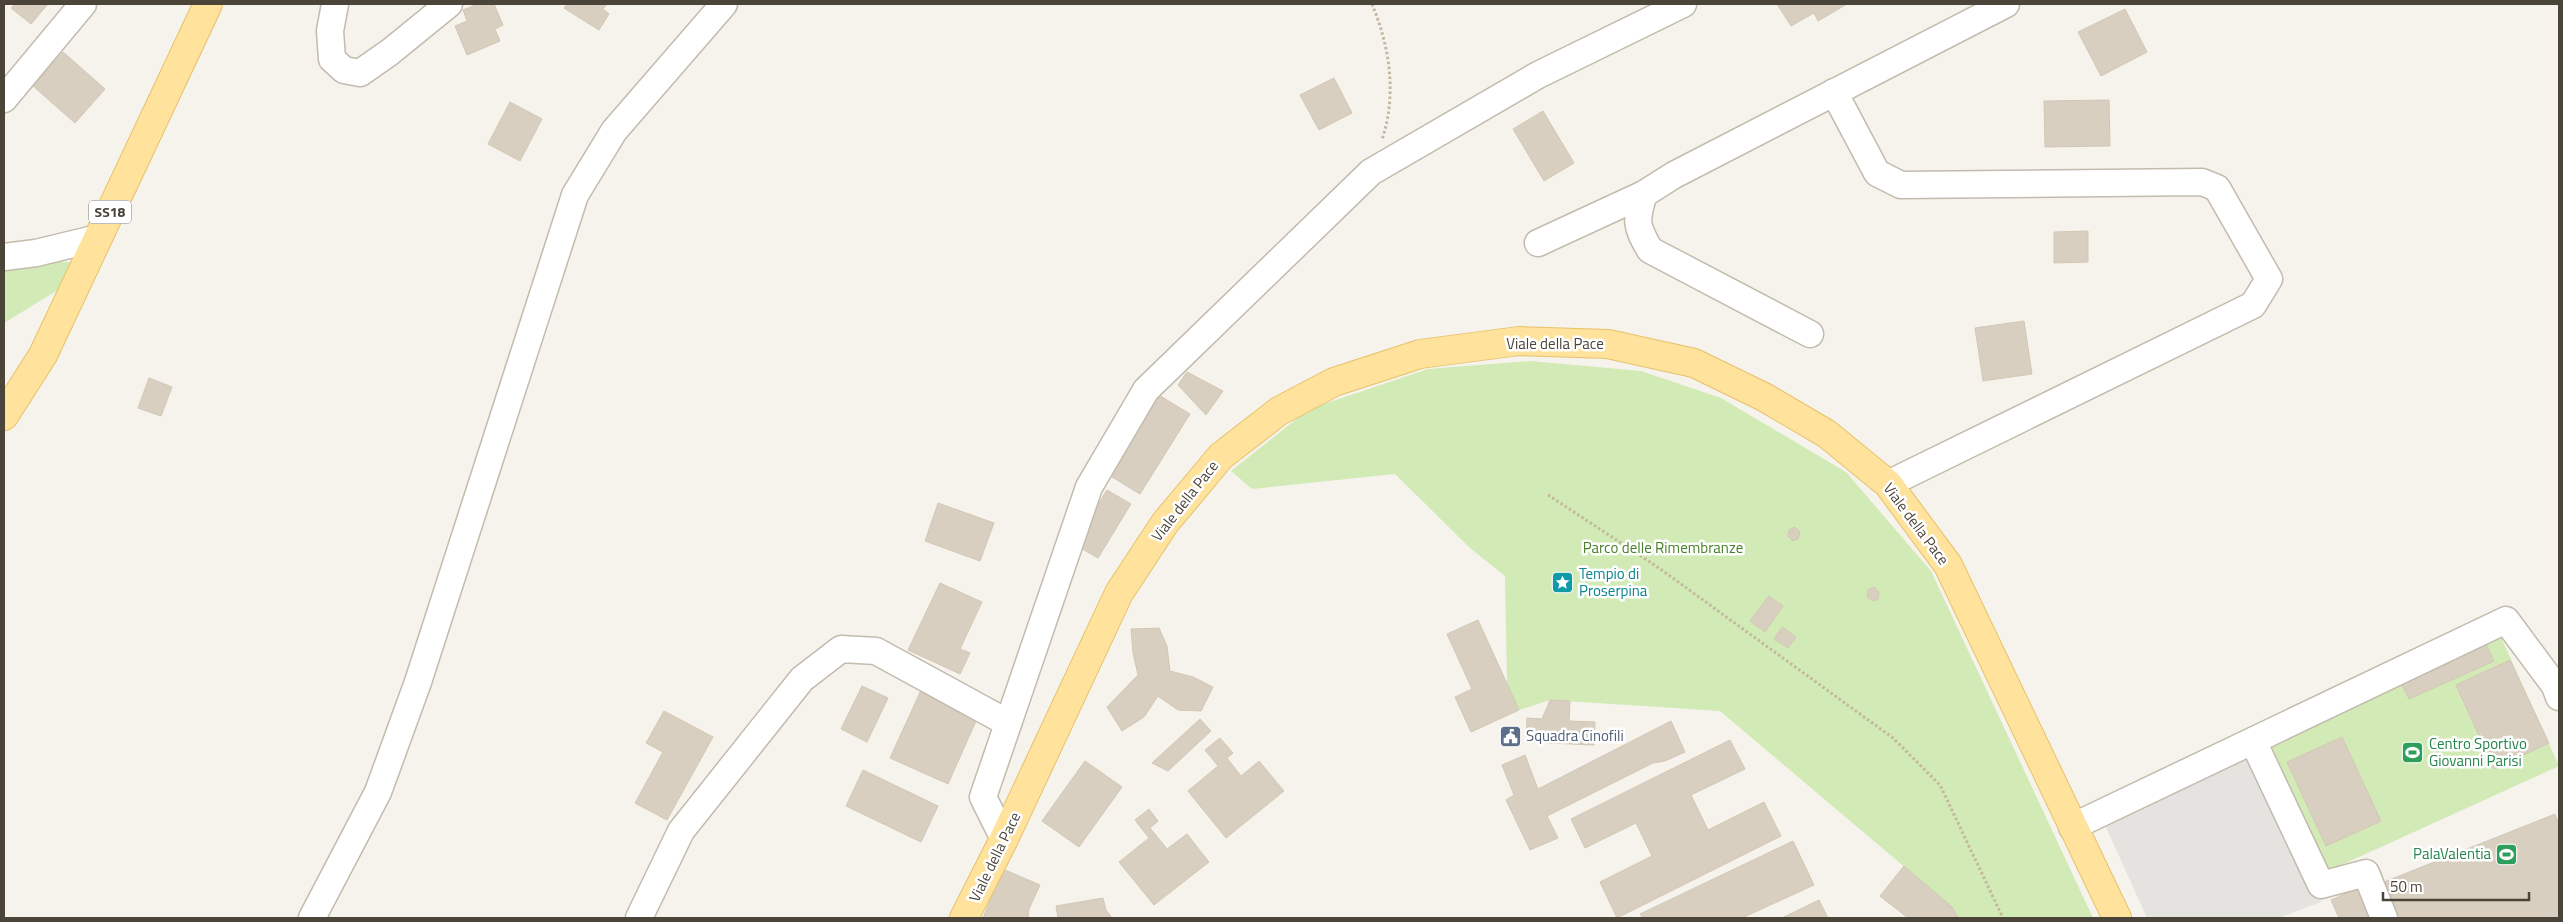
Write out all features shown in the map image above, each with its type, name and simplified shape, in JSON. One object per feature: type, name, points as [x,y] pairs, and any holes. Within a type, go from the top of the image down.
[{"type":"main road","name":"SS18","points":[[4,416],[43,356],[208,4]]},
{"type":"main road","name":"Viale della Pace","points":[[964,918],[1004,839],[1119,593],[1165,523],[1221,456],[1279,411],[1334,382],[1420,354],[1519,342],[1608,344],[1694,363],[1764,397],[1827,434],[1888,484],[1948,565],[2117,918]]},
{"type":"street","points":[[4,99],[83,4]]},
{"type":"street","points":[[335,4],[330,31],[332,59],[344,70],[360,73],[390,52],[449,4]]},
{"type":"street","points":[[312,918],[378,792],[392,755],[418,682],[575,195],[614,131],[724,4]]},
{"type":"street","points":[[1004,839],[983,797],[1089,487],[1146,390],[1372,172],[1538,75],[1683,4]]},
{"type":"street","points":[[1538,243],[1644,194],[1674,176],[1834,92],[2006,4]]},
{"type":"street","points":[[1834,92],[1877,172],[1901,185],[2202,182],[2217,188],[2269,279],[2253,305],[1888,484]]},
{"type":"street","points":[[1644,194],[1636,218],[1638,230],[1650,250],[1810,334]]},
{"type":"street","points":[[4,257],[36,253],[98,238]]},
{"type":"street","points":[[2072,827],[2506,620],[2554,686],[2559,697]]},
{"type":"street","points":[[639,918],[682,831],[802,679],[841,649],[876,651],[1008,723]]},
{"type":"street","points":[[2253,741],[2321,885],[2366,873],[2384,918]]},
{"type":"path","points":[[1372,4],[1379,22],[1392,84],[1392,100],[1372,172]]},
{"type":"path","points":[[1548,495],[1659,568],[1893,738],[1940,785],[2003,918]]},
{"type":"green space","points":[[30,262],[75,262],[58,290],[4,323],[4,266]]},
{"type":"green space","name":"Parco delle Rimembranze","points":[[1530,361],[1641,371],[1721,398],[1846,472],[1931,571],[2093,918],[1958,918],[1952,907],[1720,711],[1550,700],[1519,710],[1507,685],[1505,576],[1470,548],[1395,474],[1252,489],[1231,471],[1309,409],[1428,369]]},
{"type":"green space","name":"Centro Sportivo Giovanni Parisi","points":[[2500,635],[2559,766],[2326,872],[2266,741]]},
{"type":"shaded area","points":[[2253,741],[2321,885],[2321,902],[2279,918],[2147,918],[2100,814]]},
{"type":"building","points":[[15,4],[48,4],[31,24],[11,8]]},
{"type":"building","points":[[478,4],[494,4],[503,25],[495,29],[500,41],[467,55],[455,26],[467,21],[463,10]]},
{"type":"building","points":[[567,4],[607,4],[603,9],[609,14],[599,30],[564,8]]},
{"type":"building","points":[[1777,4],[1847,4],[1818,21],[1814,13],[1791,26]]},
{"type":"building","points":[[2125,9],[2147,52],[2101,76],[2078,32]]},
{"type":"building","points":[[63,52],[105,89],[75,123],[33,86]]},
{"type":"building","points":[[1334,78],[1352,113],[1319,130],[1300,95]]},
{"type":"building","points":[[2109,100],[2110,146],[2045,147],[2044,101]]},
{"type":"building","points":[[510,102],[542,119],[520,161],[488,144]]},
{"type":"building","points":[[1543,111],[1574,163],[1544,181],[1513,129]]},
{"type":"building","points":[[2088,231],[2088,262],[2054,263],[2054,232]]},
{"type":"building","points":[[2024,321],[2032,374],[1983,381],[1975,328]]},
{"type":"building","points":[[1187,372],[1223,391],[1206,415],[1178,385]]},
{"type":"building","points":[[149,378],[172,387],[161,416],[138,408]]},
{"type":"building","points":[[1157,394],[1190,414],[1140,494],[1107,474]]},
{"type":"building","points":[[1107,490],[1131,504],[1098,558],[1074,544]]},
{"type":"building","points":[[938,503],[994,523],[980,561],[925,541]]},
{"type":"building","points":[[1795,527],[1800,532],[1798,539],[1793,541],[1788,536],[1789,530]]},
{"type":"building","points":[[940,583],[982,602],[960,649],[970,653],[960,674],[908,650]]},
{"type":"building","points":[[1874,587],[1879,592],[1878,599],[1873,601],[1867,597],[1868,590]]},
{"type":"building","points":[[1769,596],[1783,606],[1765,632],[1750,621]]},
{"type":"building","points":[[1478,620],[1519,710],[1471,732],[1455,697],[1472,689],[1447,634]]},
{"type":"building","points":[[1782,627],[1796,637],[1788,648],[1774,639]]},
{"type":"building","points":[[1159,628],[1167,646],[1170,671],[1193,677],[1213,687],[1201,711],[1178,710],[1158,696],[1144,717],[1122,731],[1107,707],[1138,675],[1133,653],[1131,629]]},
{"type":"building","points":[[2485,642],[2494,661],[2409,699],[2400,680]]},
{"type":"building","points":[[2510,660],[2549,743],[2494,769],[2456,685]]},
{"type":"building","points":[[862,686],[888,698],[867,742],[841,729]]},
{"type":"building","points":[[923,686],[980,712],[948,784],[890,758]]},
{"type":"building","points":[[1550,700],[1570,701],[1569,721],[1595,722],[1594,745],[1526,742],[1527,718],[1542,719]]},
{"type":"building","points":[[664,711],[713,737],[667,820],[635,803],[663,752],[646,743]]},
{"type":"building","points":[[1200,719],[1211,731],[1168,771],[1152,763]]},
{"type":"building","points":[[1671,721],[1685,752],[1665,761],[1653,763],[1547,816],[1558,838],[1530,850],[1506,800],[1514,795],[1502,765],[1525,755],[1538,789]]},
{"type":"building","points":[[2342,737],[2381,821],[2326,846],[2287,762]]},
{"type":"building","points":[[1220,738],[1233,753],[1227,758],[1241,776],[1259,761],[1284,791],[1226,838],[1188,791],[1218,766],[1205,750]]},
{"type":"building","points":[[1730,740],[1745,769],[1691,795],[1708,830],[1764,802],[1781,836],[1617,918],[1600,882],[1652,856],[1636,823],[1585,848],[1571,819]]},
{"type":"building","points":[[1085,761],[1122,787],[1079,847],[1042,821]]},
{"type":"building","points":[[863,770],[938,806],[921,842],[846,806]]},
{"type":"building","points":[[1149,809],[1158,821],[1150,828],[1167,849],[1187,834],[1209,862],[1154,905],[1119,862],[1149,838],[1135,820]]},
{"type":"building","name":"PalaValentia","points":[[2555,814],[2559,824],[2559,918],[2392,918],[2379,884]]},
{"type":"building","points":[[1793,841],[1814,885],[1742,918],[1643,918],[1640,914]]},
{"type":"building","points":[[1904,866],[1952,907],[1958,918],[1908,918],[1880,896]]},
{"type":"building","points":[[1003,869],[1040,885],[1029,909],[1028,918],[983,918]]},
{"type":"building","points":[[2358,888],[2371,918],[2339,918],[2331,900]]},
{"type":"building","points":[[1103,898],[1106,910],[1112,918],[1058,918],[1056,906]]},
{"type":"building","points":[[1819,900],[1828,918],[1782,918]]},
{"type":"place","name":"Tempio di Proserpina","points":[[1563,583]]},
{"type":"place","name":"Squadra Cinofili","points":[[1510,736]]},
{"type":"place","name":"Centro Sportivo Giovanni Parisi","points":[[2413,753]]},
{"type":"place","name":"PalaValentia","points":[[2507,854]]}]
